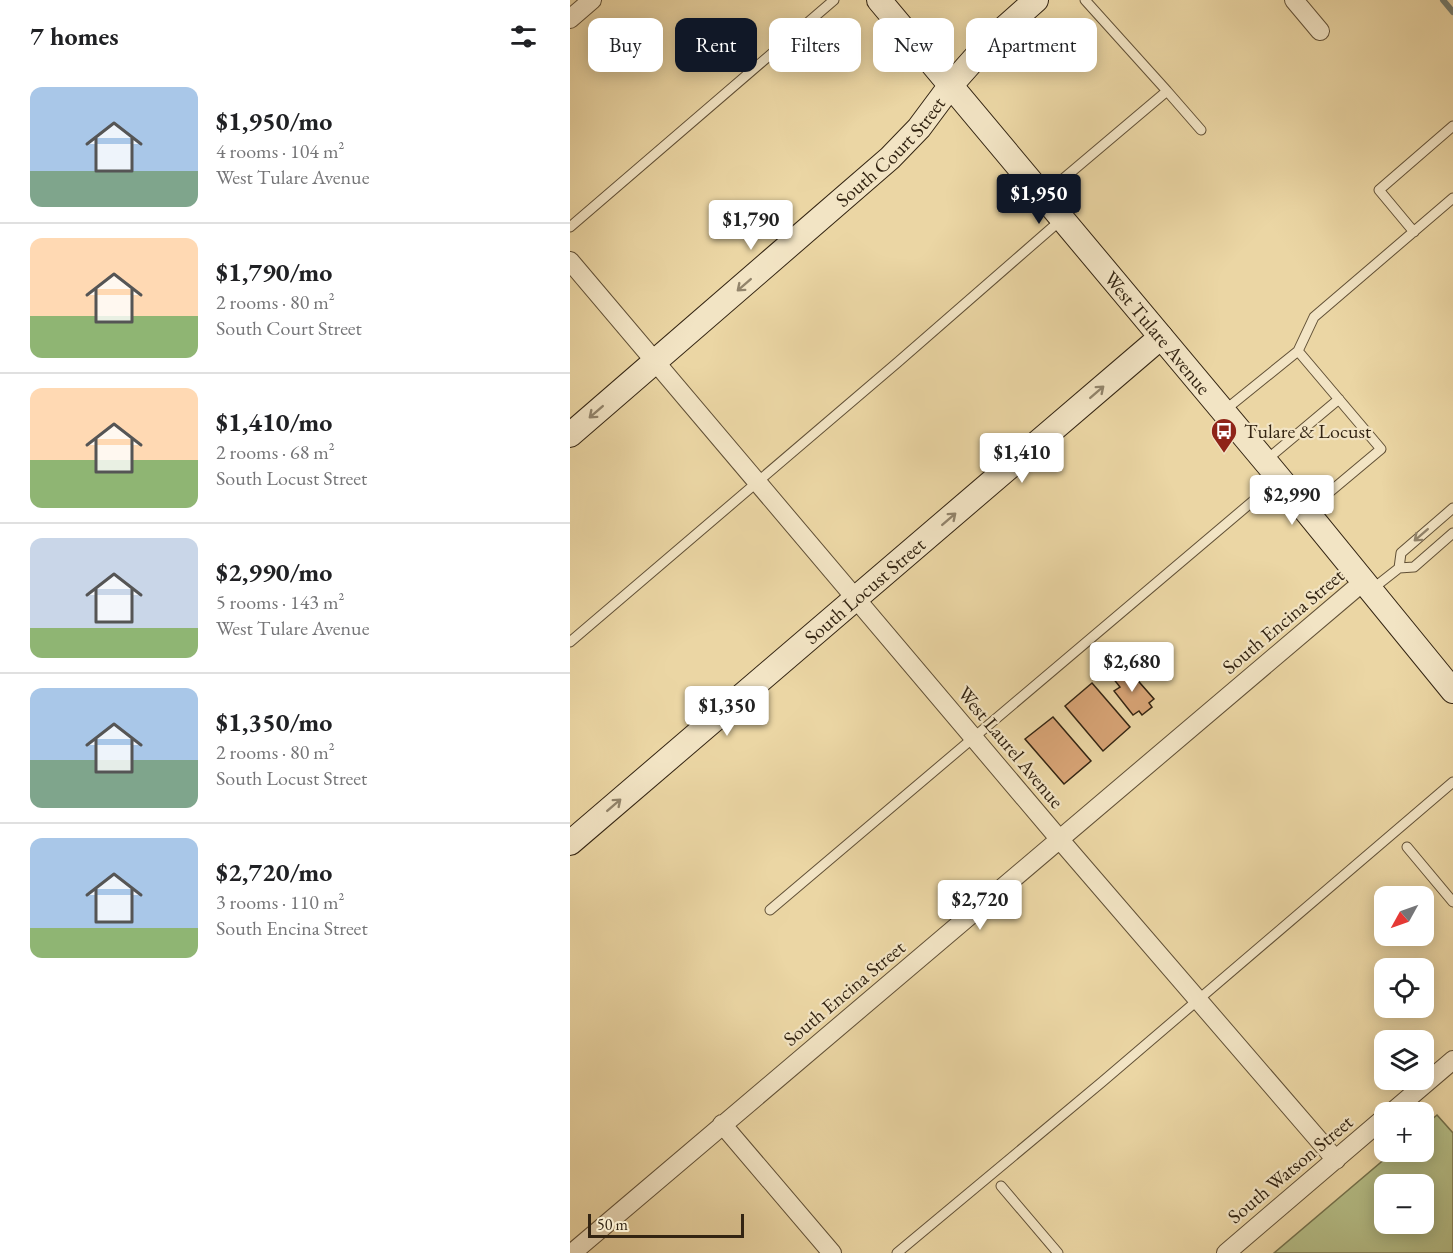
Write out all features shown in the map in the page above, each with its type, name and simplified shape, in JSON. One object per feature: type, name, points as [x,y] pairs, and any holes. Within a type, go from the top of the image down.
[{"type":"street","points":[[570,19],[592,0]]},
{"type":"street","name":"West Tulare Avenue","points":[[879,0],[1307,511],[1453,691]]},
{"type":"street","name":"South Court Street","points":[[570,435],[890,158],[919,128],[951,85],[990,41],[1036,0]]},
{"type":"street","points":[[1294,0],[1320,31]]},
{"type":"street","name":"West Laurel Avenue","points":[[570,261],[1060,841],[1336,1160]]},
{"type":"street","name":"South Locust Street","points":[[570,843],[1161,337]]},
{"type":"street","name":"South Encina Street","points":[[572,1253],[1060,841],[1368,586]]},
{"type":"street","points":[[1404,1102],[1453,1060]]},
{"type":"street","points":[[722,1125],[832,1253]]},
{"type":"street","name":"South Watson Street","points":[[1226,1253],[1374,1127]]},
{"type":"lane","points":[[570,227],[834,0]]},
{"type":"lane","points":[[1086,0],[1201,130]]},
{"type":"lane","points":[[1043,197],[1167,91]]},
{"type":"lane","points":[[1414,232],[1379,190],[1453,126]]},
{"type":"lane","points":[[1223,411],[1298,351],[1314,317],[1453,198]]},
{"type":"lane","points":[[570,642],[1062,219]]},
{"type":"lane","points":[[1298,351],[1382,449],[1307,511]]},
{"type":"lane","points":[[770,910],[974,738],[1272,470],[1339,399]]},
{"type":"lane","points":[[1399,568],[1401,553],[1453,508]]},
{"type":"lane","points":[[1368,586],[1399,568],[1414,567],[1453,533]]},
{"type":"lane","points":[[897,1253],[1453,782]]},
{"type":"lane","points":[[1407,847],[1453,902]]},
{"type":"lane","points":[[1001,1186],[1058,1253]]},
{"type":"green space","points":[[1437,1115],[1453,1133],[1453,1253],[1274,1253],[1381,1162],[1434,1162],[1434,1118]]},
{"type":"building","points":[[1126,667],[1154,699],[1149,703],[1152,707],[1142,715],[1139,711],[1133,715],[1114,691],[1120,687],[1112,677]]},
{"type":"building","points":[[1092,683],[1130,727],[1103,751],[1065,706]]},
{"type":"building","points":[[1053,717],[1091,761],[1064,784],[1025,739]]},
{"type":"waterway","points":[[1443,0],[1453,12]]},
{"type":"place","name":"Tulare & Locust","points":[[1224,454]]}]
